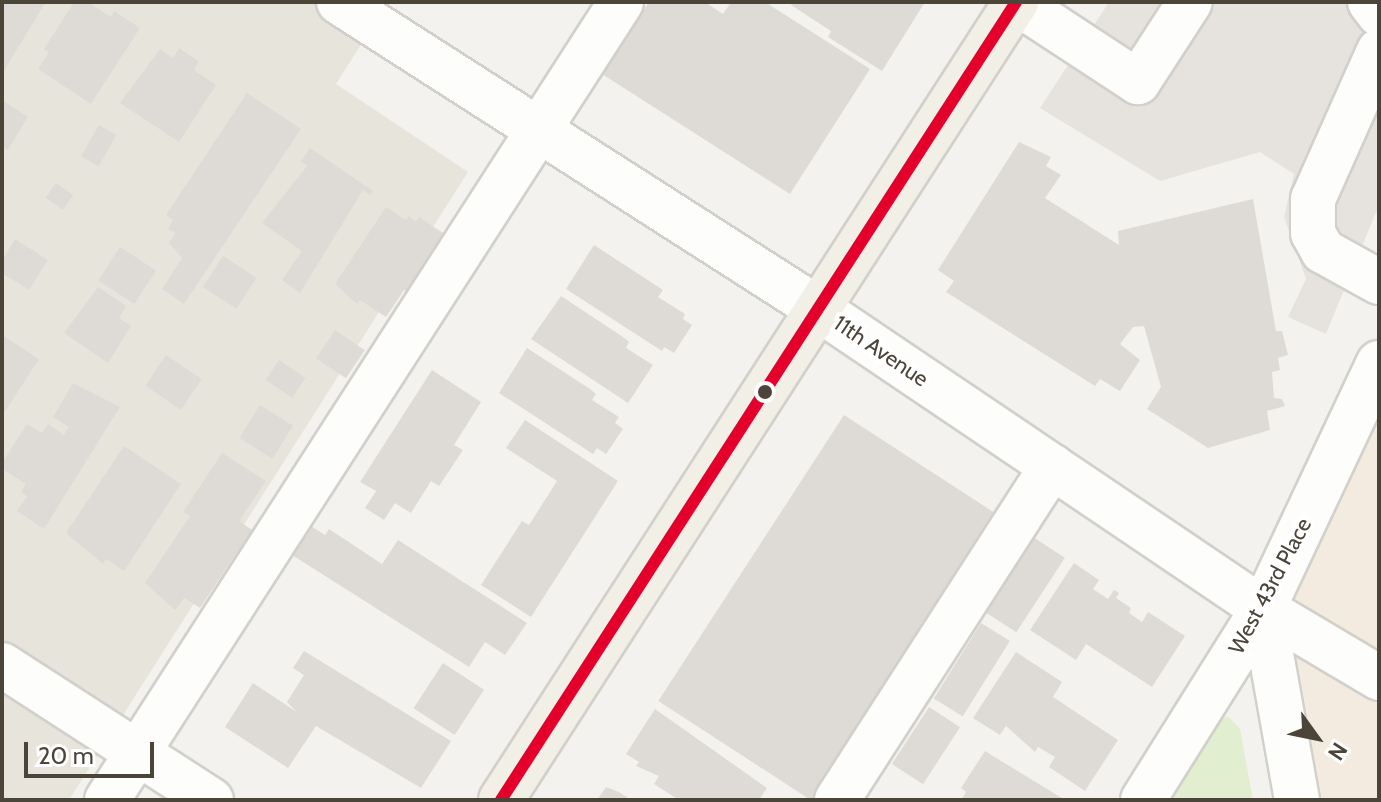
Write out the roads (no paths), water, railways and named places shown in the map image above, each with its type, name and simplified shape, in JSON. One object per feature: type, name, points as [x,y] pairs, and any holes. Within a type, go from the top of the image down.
[{"type":"main road","points":[[501,800],[1016,2]]},
{"type":"street","name":"11th Avenue","points":[[339,2],[537,132],[817,308],[1263,609],[1379,678]]},
{"type":"street","points":[[107,800],[621,2]]},
{"type":"street","points":[[1016,2],[1138,82],[1190,2]]},
{"type":"street","points":[[1370,2],[1379,14]]},
{"type":"street","points":[[1379,51],[1313,199],[1313,233],[1323,251],[1379,282]]},
{"type":"street","name":"West 43rd Place","points":[[1143,800],[1263,609],[1379,363]]},
{"type":"street","points":[[837,800],[1052,466]]},
{"type":"street","points":[[1263,609],[1297,800]]},
{"type":"street","points":[[2,665],[211,800]]}]
